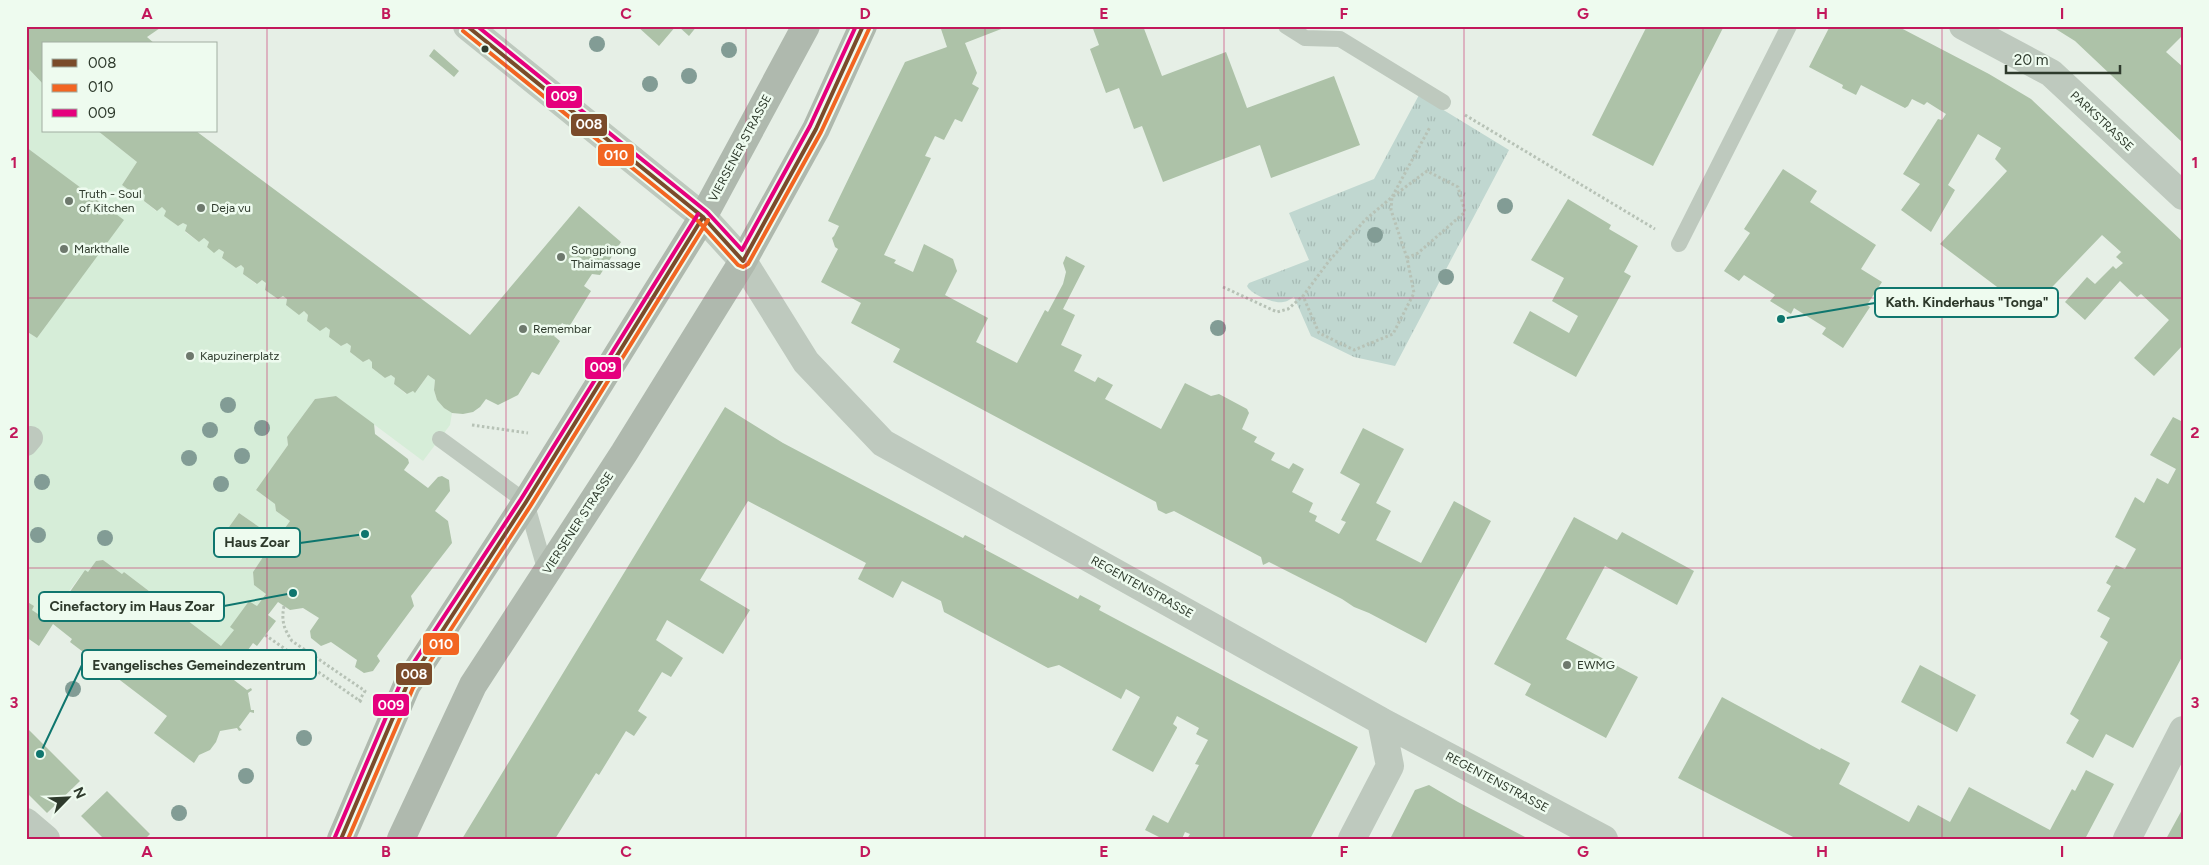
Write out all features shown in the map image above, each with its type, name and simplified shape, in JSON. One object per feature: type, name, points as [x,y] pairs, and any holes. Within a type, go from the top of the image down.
[{"type":"main road","name":"VIERSENER STRASSE","points":[[341,839],[406,685],[526,502],[704,217],[806,26]]},
{"type":"main road","name":"VIERSENER STRASSE","points":[[401,839],[473,684],[743,261],[816,129],[863,26]]},
{"type":"street","name":"REGENTENSTRASSE","points":[[467,26],[704,217],[743,261],[806,362],[883,443],[1381,721],[1604,839]]},
{"type":"street","name":"PARKSTRASSE","points":[[1963,26],[2051,73],[2183,196]]},
{"type":"street","points":[[1352,839],[1390,766],[1381,721]]},
{"type":"street","points":[[2127,839],[2183,730]]},
{"type":"street","points":[[26,822],[46,839]]},
{"type":"lane","points":[[1286,26],[1305,38],[1340,39],[1443,102]]},
{"type":"lane","points":[[1679,244],[1789,26]]},
{"type":"lane","points":[[440,438],[526,502],[546,572]]},
{"type":"path","points":[[1303,296],[1320,333],[1354,350],[1393,334],[1414,293],[1407,258],[1392,210],[1392,197],[1443,102],[1679,244]]},
{"type":"path","points":[[1224,287],[1278,312],[1288,309],[1303,296],[1329,261],[1365,220],[1427,171],[1458,187],[1465,212],[1418,252],[1407,258]]},
{"type":"path","points":[[481,427],[565,437]]},
{"type":"path","points":[[284,606],[282,618],[285,630],[292,641],[364,690],[359,701]]},
{"type":"path","points":[[265,635],[352,696]]},
{"type":"green space","points":[[1419,95],[1509,150],[1395,366],[1354,357],[1311,336],[1294,297],[1284,302],[1268,300],[1257,295],[1247,286],[1249,283],[1309,260],[1289,213],[1374,179]]},
{"type":"shaded area","name":"Kapuzinerplatz","points":[[26,66],[42,83],[42,132],[99,132],[137,162],[122,185],[136,195],[141,192],[145,195],[144,201],[156,211],[162,207],[166,211],[165,216],[178,226],[183,223],[187,225],[185,232],[199,242],[204,238],[209,242],[207,247],[214,252],[219,249],[224,252],[222,258],[236,268],[241,265],[244,268],[243,274],[256,284],[262,280],[266,283],[265,290],[278,299],[283,296],[287,299],[286,305],[299,314],[304,311],[308,315],[307,321],[320,330],[326,327],[330,330],[329,337],[341,346],[347,343],[351,346],[350,352],[363,362],[369,359],[372,362],[372,368],[385,378],[391,375],[395,378],[394,384],[406,394],[413,391],[416,392],[428,375],[435,380],[434,390],[437,400],[452,413],[450,425],[423,461],[336,396],[315,399],[287,437],[288,445],[256,490],[275,504],[276,511],[290,521],[272,546],[260,538],[265,531],[239,513],[219,541],[227,547],[229,543],[247,556],[252,549],[263,557],[253,572],[254,585],[266,594],[257,606],[249,601],[231,626],[234,630],[221,646],[124,572],[122,574],[103,560],[96,561],[88,572],[85,570],[59,604],[62,607],[50,622],[32,610],[34,606],[26,601],[26,331],[37,338],[123,220],[26,147]]},
{"type":"building","points":[[26,26],[163,26],[147,37],[153,42],[42,42],[42,83],[26,66]]},
{"type":"building","points":[[637,26],[676,26],[659,46]]},
{"type":"building","points":[[678,26],[697,26],[689,36]]},
{"type":"building","points":[[940,26],[1009,26],[965,43],[977,73],[972,84],[979,88],[962,122],[955,119],[944,140],[935,136],[925,156],[931,158],[884,255],[896,260],[894,263],[913,272],[924,244],[953,259],[957,271],[945,295],[988,318],[976,342],[1017,363],[1045,310],[1048,312],[1063,284],[1066,272],[1063,263],[1066,256],[1085,266],[1063,309],[1075,315],[1061,345],[1082,355],[1074,371],[1095,382],[1098,377],[1113,385],[1105,399],[1161,429],[1185,383],[1211,396],[1219,394],[1247,409],[1249,413],[1242,429],[1257,437],[1254,442],[1275,453],[1271,460],[1289,469],[1293,463],[1304,469],[1292,492],[1313,503],[1309,512],[1317,516],[1315,521],[1339,534],[1346,522],[1341,520],[1360,484],[1340,473],[1363,428],[1404,449],[1376,503],[1391,511],[1376,540],[1421,563],[1454,501],[1491,521],[1426,643],[1269,562],[1263,565],[1261,557],[1174,511],[1166,514],[1158,510],[1156,502],[893,362],[900,349],[851,323],[861,303],[821,282],[838,249],[835,247],[832,238],[839,226],[828,221],[905,62],[947,47]]},
{"type":"building","points":[[1092,26],[1143,26],[1162,76],[1226,52],[1247,108],[1334,76],[1360,145],[1271,178],[1260,145],[1163,182],[1142,126],[1134,129],[1119,88],[1106,93],[1090,49],[1099,45]]},
{"type":"building","points":[[1647,26],[1724,26],[1653,166],[1592,135]]},
{"type":"building","points":[[1830,26],[1897,26],[1989,74],[2031,99],[2183,242],[2183,345],[2154,376],[2134,358],[2169,320],[2141,294],[2137,297],[2120,281],[2085,320],[2065,302],[2087,277],[2095,284],[2113,266],[2116,269],[2123,263],[2116,257],[2121,252],[2102,235],[2029,311],[1940,244],[2007,171],[1995,159],[2001,148],[1978,134],[1948,185],[1955,190],[1931,232],[1901,210],[1920,184],[1903,174],[1938,119],[1942,120],[1946,114],[1927,102],[1924,105],[1912,99],[1905,108],[1861,85],[1856,95],[1842,88],[1843,85],[1809,67]]},
{"type":"building","points":[[2051,26],[2183,26],[2183,35],[2166,52],[2183,67],[2183,143],[2075,41]]},
{"type":"building","points":[[434,49],[459,71],[454,77],[429,56]]},
{"type":"building","points":[[99,132],[197,132],[470,335],[579,206],[621,242],[600,275],[592,274],[584,286],[591,291],[569,327],[562,323],[554,336],[560,341],[539,375],[532,372],[518,395],[498,405],[486,399],[473,412],[463,414],[452,413],[437,400],[434,390],[435,380],[428,375],[415,393],[413,391],[407,394],[394,384],[395,378],[391,375],[385,378],[372,368],[372,362],[369,359],[363,362],[350,352],[351,346],[347,343],[341,346],[329,337],[330,330],[326,327],[320,331],[307,321],[308,315],[304,311],[299,315],[286,305],[287,299],[283,296],[278,299],[265,290],[266,283],[262,280],[257,284],[243,274],[244,268],[241,265],[236,268],[222,258],[224,252],[219,249],[214,253],[207,247],[209,242],[204,238],[199,242],[185,231],[187,225],[183,223],[178,226],[164,216],[166,211],[162,207],[157,211],[144,201],[145,195],[141,192],[136,195],[122,185],[137,162]]},
{"type":"building","name":"Markthalle","points":[[26,147],[124,220],[37,338],[26,331]]},
{"type":"building","points":[[1783,169],[1817,191],[1810,202],[1876,245],[1861,269],[1882,282],[1867,305],[1870,307],[1843,348],[1822,334],[1826,328],[1794,308],[1791,314],[1770,301],[1775,295],[1744,275],[1739,281],[1724,271],[1750,233],[1744,229]]},
{"type":"building","points":[[1568,199],[1611,225],[1609,229],[1638,246],[1624,272],[1631,276],[1576,377],[1513,343],[1530,311],[1569,333],[1578,316],[1552,301],[1564,278],[1531,260]]},
{"type":"building","points":[[336,396],[374,424],[375,434],[408,459],[409,463],[404,470],[428,488],[438,477],[442,476],[449,480],[450,491],[435,511],[448,521],[452,543],[411,596],[414,606],[377,656],[380,661],[373,671],[364,673],[355,667],[357,660],[331,642],[321,646],[311,638],[310,631],[319,618],[303,608],[290,610],[278,602],[268,615],[276,621],[257,646],[253,643],[240,661],[245,665],[234,680],[247,690],[251,688],[252,690],[248,693],[251,710],[254,710],[254,713],[250,712],[239,727],[242,730],[239,731],[237,728],[220,731],[216,742],[210,750],[199,755],[194,763],[154,733],[167,716],[70,642],[72,639],[53,624],[39,646],[26,637],[26,601],[34,606],[32,610],[50,622],[62,607],[59,604],[64,597],[65,599],[85,570],[88,572],[96,561],[103,560],[122,574],[124,572],[221,646],[234,630],[230,627],[249,601],[257,606],[266,594],[254,585],[253,572],[263,557],[252,549],[247,556],[229,543],[227,547],[219,541],[239,513],[265,531],[260,538],[272,546],[290,521],[276,511],[275,504],[256,490],[288,445],[287,437],[315,399]]},
{"type":"building","points":[[725,407],[783,443],[963,538],[965,535],[986,546],[984,549],[1078,599],[1080,595],[1101,606],[1099,610],[1358,747],[1310,839],[1187,839],[1190,834],[1185,832],[1182,839],[1163,839],[1145,830],[1153,815],[1168,823],[1199,765],[1195,764],[1208,740],[1196,734],[1199,728],[1177,716],[1173,724],[1177,728],[1153,772],[1112,750],[1140,697],[1126,689],[1121,699],[1059,665],[1048,668],[944,612],[941,601],[902,581],[893,598],[858,579],[866,563],[748,501],[700,580],[750,610],[723,654],[667,620],[656,640],[683,658],[671,677],[662,672],[638,711],[647,717],[634,736],[626,731],[599,775],[596,773],[555,839],[462,839]]},
{"type":"building","points":[[2173,417],[2183,422],[2183,655],[2133,748],[2106,734],[2093,758],[2066,743],[2079,720],[2070,714],[2108,642],[2100,637],[2110,618],[2097,611],[2111,586],[2106,583],[2116,565],[2125,569],[2136,549],[2115,537],[2135,497],[2144,503],[2157,478],[2168,484],[2176,469],[2150,455]]},
{"type":"building","points":[[1574,517],[1617,540],[1622,532],[1694,571],[1677,605],[1605,566],[1566,639],[1638,677],[1606,738],[1525,695],[1531,684],[1494,664]]},
{"type":"building","points":[[1920,665],[1976,695],[1957,732],[1901,702]]},
{"type":"building","points":[[1722,697],[1820,750],[1821,748],[1850,763],[1839,784],[1909,822],[1918,805],[1950,822],[1969,787],[2050,830],[2072,789],[2075,791],[2086,770],[2114,784],[2085,839],[1797,839],[1678,778]]},
{"type":"building","points":[[26,727],[80,781],[47,813],[26,792]]},
{"type":"building","points":[[1429,785],[1529,839],[1390,839],[1415,790]]},
{"type":"building","points":[[107,791],[150,834],[145,839],[104,839],[81,816]]},
{"type":"building","points":[[2183,808],[2183,839],[2166,839]]},
{"type":"transit line","name":"008","points":[[467,26],[703,217],[743,261],[816,129],[863,26]]},
{"type":"transit line","name":"009","points":[[477,26],[707,212],[742,250],[810,126],[856,26]]},
{"type":"transit line","name":"010","points":[[463,31],[699,222],[738,265],[743,267],[748,264],[821,132],[869,29]]},
{"type":"transit line","name":"009","points":[[335,837],[401,682],[521,499],[698,214]]},
{"type":"transit line","name":"008","points":[[341,839],[407,685],[526,502],[703,217]]},
{"type":"transit line","name":"010","points":[[348,839],[413,688],[531,505],[708,220]]},
{"type":"place","name":"Truth - Soul of Kitchen","points":[[69,201]]},
{"type":"place","name":"Deja vu","points":[[201,208]]},
{"type":"place","name":"Markthalle","points":[[64,249]]},
{"type":"place","name":"Songpinong Thaimassage","points":[[561,257]]},
{"type":"place","name":"Kath. Kinderhaus \"Tonga\"","points":[[1781,319]]},
{"type":"place","name":"Remembar","points":[[523,329]]},
{"type":"place","name":"Kapuzinerplatz","points":[[190,356]]},
{"type":"place","name":"Haus Zoar","points":[[365,534]]},
{"type":"place","name":"Cinefactory im Haus Zoar","points":[[293,593]]},
{"type":"place","name":"EWMG","points":[[1567,665]]},
{"type":"place","name":"Evangelisches Gemeindezentrum","points":[[40,754]]}]
